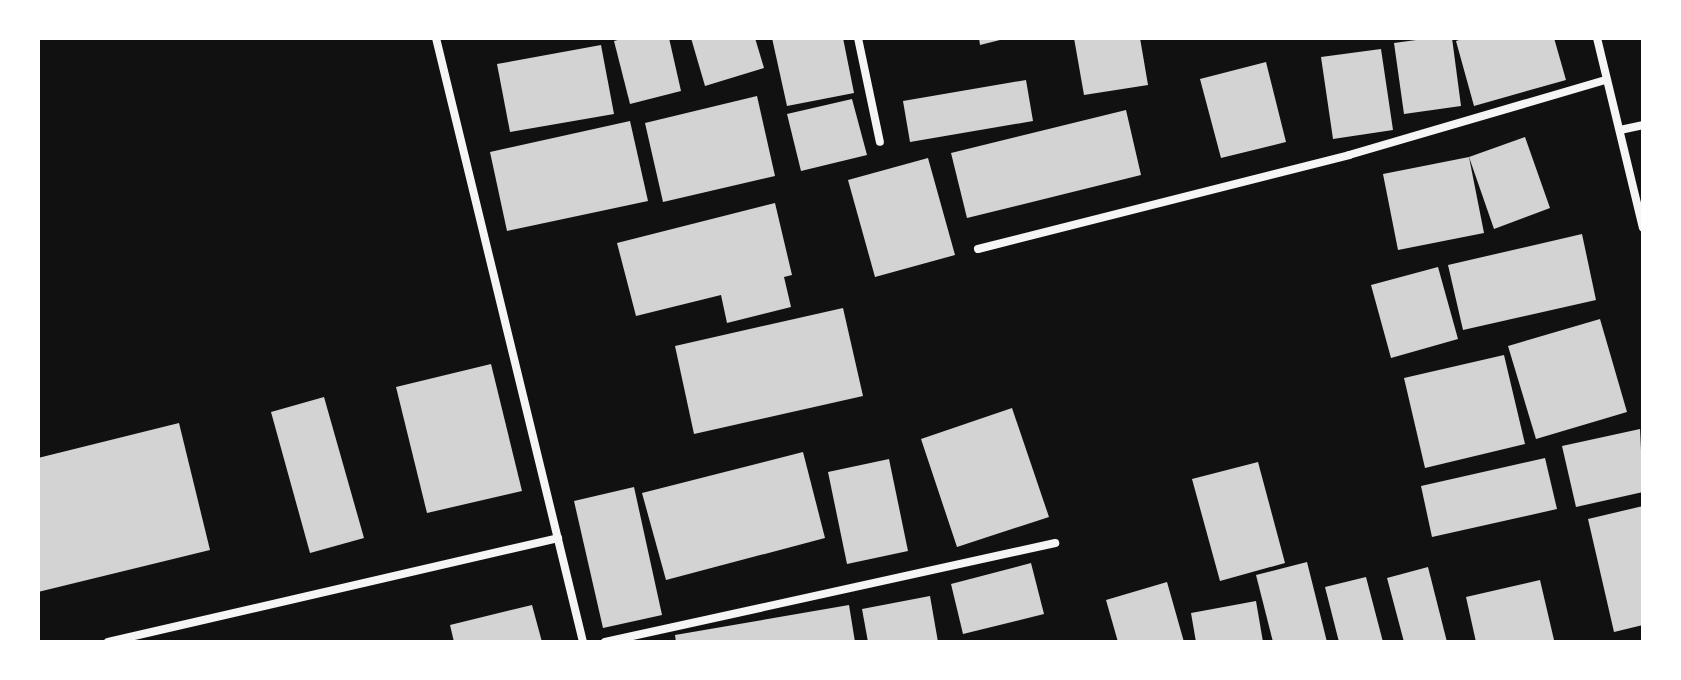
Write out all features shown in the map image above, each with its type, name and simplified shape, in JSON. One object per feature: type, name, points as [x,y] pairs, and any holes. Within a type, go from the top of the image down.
[{"type":"street","points":[[436,38],[583,642]]},
{"type":"street","points":[[858,38],[880,142]]},
{"type":"street","points":[[1597,38],[1643,228]]},
{"type":"street","points":[[978,249],[1349,155],[1606,80]]},
{"type":"street","points":[[1620,130],[1643,125]]},
{"type":"street","points":[[108,642],[558,538]]},
{"type":"street","points":[[605,642],[1055,543]]},
{"type":"building","points":[[669,38],[681,91],[630,104],[614,41]]},
{"type":"building","points":[[691,38],[755,38],[764,68],[705,86]]},
{"type":"building","points":[[772,38],[843,38],[854,93],[787,106]]},
{"type":"building","points":[[979,38],[1004,38],[1004,39],[980,45]]},
{"type":"building","points":[[1074,38],[1140,38],[1148,85],[1084,95]]},
{"type":"building","points":[[1452,38],[1461,106],[1404,114],[1394,43]]},
{"type":"building","points":[[1465,38],[1554,38],[1566,80],[1474,106],[1456,41]]},
{"type":"building","points":[[601,45],[614,114],[510,132],[497,64]]},
{"type":"building","points":[[1381,49],[1393,130],[1333,139],[1321,57]]},
{"type":"building","points":[[1266,62],[1286,142],[1221,158],[1200,79]]},
{"type":"building","points":[[1026,80],[1033,121],[910,142],[903,101]]},
{"type":"building","points":[[757,96],[775,176],[663,202],[645,123]]},
{"type":"building","points":[[852,99],[867,155],[801,171],[787,114]]},
{"type":"building","points":[[1126,110],[1141,175],[967,218],[951,153]]},
{"type":"building","points":[[630,121],[648,201],[507,231],[490,152]]},
{"type":"building","points":[[1525,137],[1550,208],[1494,229],[1469,157]]},
{"type":"building","points":[[1469,157],[1484,233],[1398,250],[1383,174]]},
{"type":"building","points":[[928,158],[955,255],[875,277],[848,180]]},
{"type":"building","points":[[775,203],[792,275],[784,277],[791,307],[727,323],[721,295],[636,316],[617,243]]},
{"type":"building","points":[[1582,234],[1596,300],[1463,330],[1448,265]]},
{"type":"building","points":[[1438,267],[1458,339],[1391,358],[1371,285]]},
{"type":"building","points":[[843,308],[863,396],[694,434],[675,346]]},
{"type":"building","points":[[1600,319],[1627,412],[1536,439],[1508,346]]},
{"type":"building","points":[[1504,355],[1525,444],[1425,468],[1404,378]]},
{"type":"building","points":[[491,364],[522,491],[427,513],[396,387]]},
{"type":"building","points":[[324,397],[364,538],[310,553],[271,412]]},
{"type":"building","points":[[1012,408],[1049,517],[957,547],[921,439]]},
{"type":"building","points":[[179,423],[210,550],[38,592],[38,458]]},
{"type":"building","points":[[1640,429],[1643,492],[1576,507],[1562,446]]},
{"type":"building","points":[[803,452],[825,538],[666,580],[642,493]]},
{"type":"building","points":[[1545,458],[1557,509],[1432,537],[1421,486]]},
{"type":"building","points":[[889,459],[908,551],[847,564],[828,472]]},
{"type":"building","points":[[1258,462],[1285,563],[1220,581],[1192,479]]},
{"type":"building","points":[[634,487],[662,615],[603,628],[574,501]]},
{"type":"building","points":[[1643,506],[1643,625],[1614,632],[1588,519]]},
{"type":"building","points":[[1307,562],[1327,642],[1273,642],[1256,575]]},
{"type":"building","points":[[1031,563],[1044,614],[963,634],[951,584]]},
{"type":"building","points":[[1428,567],[1447,642],[1404,642],[1387,578]]},
{"type":"building","points":[[1366,577],[1383,642],[1339,642],[1325,587]]},
{"type":"building","points":[[1540,580],[1554,640],[1476,642],[1466,597]]},
{"type":"building","points":[[1167,582],[1184,642],[1118,642],[1106,600]]},
{"type":"building","points":[[930,596],[938,642],[868,642],[862,609]]},
{"type":"building","points":[[1256,601],[1263,642],[1196,642],[1191,613]]},
{"type":"building","points":[[532,605],[542,642],[454,642],[450,625]]},
{"type":"building","points":[[849,605],[855,642],[676,642],[675,635]]}]
